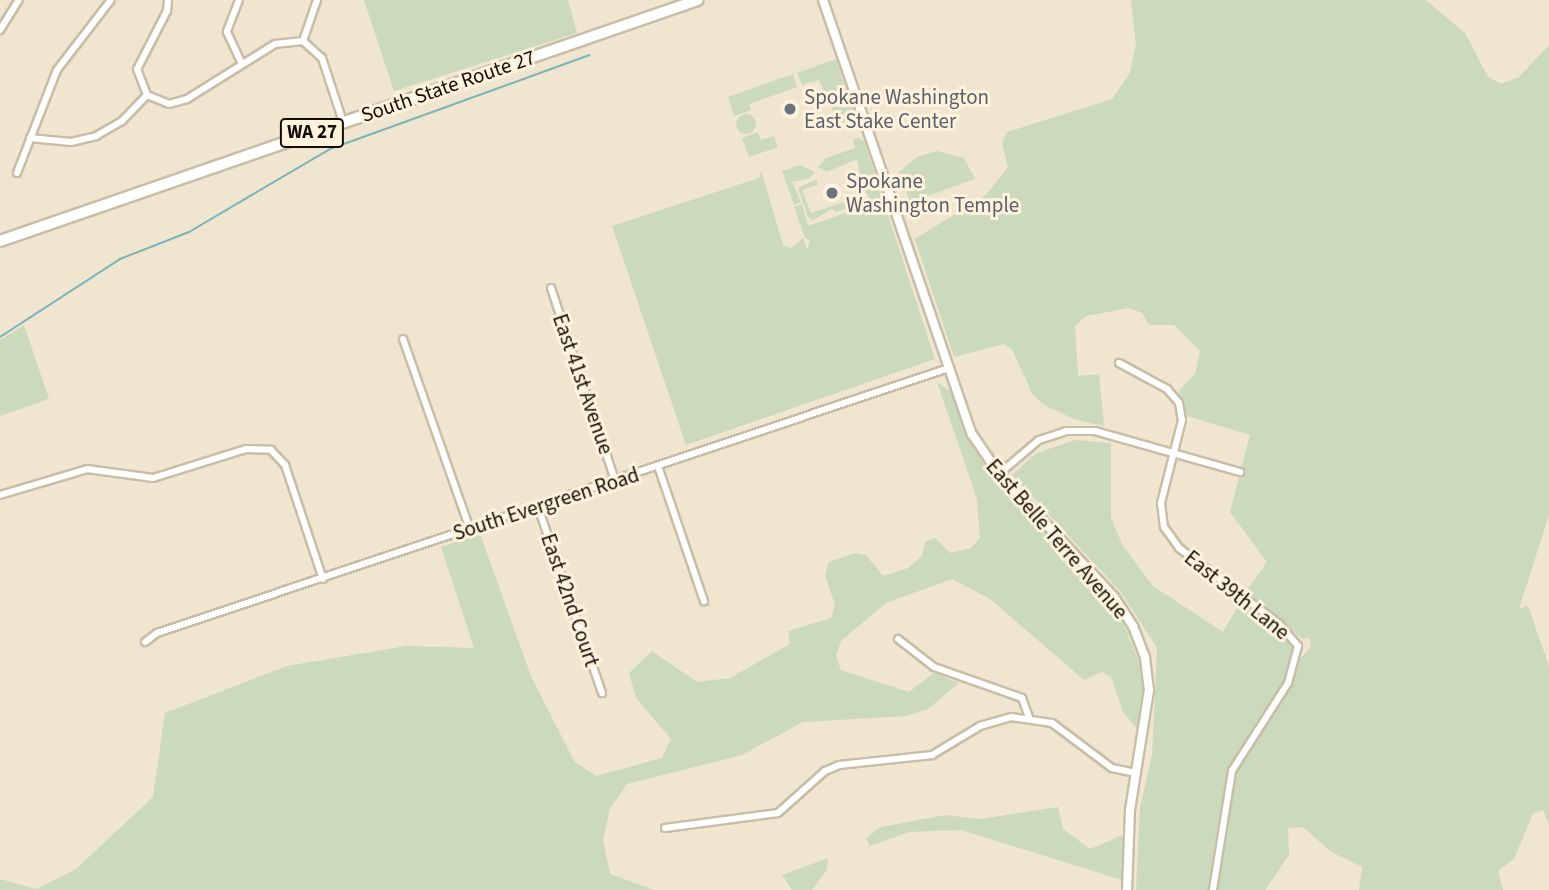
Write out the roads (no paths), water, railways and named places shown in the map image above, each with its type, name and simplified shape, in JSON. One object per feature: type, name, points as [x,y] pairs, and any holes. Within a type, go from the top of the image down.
[{"type":"main road","name":"South State Route 27","points":[[0,241],[698,0]]},
{"type":"street","points":[[0,30],[19,0]]},
{"type":"street","points":[[17,173],[57,70],[111,0]]},
{"type":"street","points":[[168,0],[167,11],[137,69],[147,95],[169,104],[187,99],[275,44],[303,41],[322,58],[343,122]]},
{"type":"street","points":[[239,0],[227,32],[242,64]]},
{"type":"street","points":[[303,41],[317,0]]},
{"type":"street","name":"East Belle Terre Avenue","points":[[823,0],[972,434],[999,474],[1114,597],[1133,626],[1145,658],[1150,690],[1136,773],[1127,890]]},
{"type":"street","points":[[30,138],[71,142],[96,135],[122,121],[147,95]]},
{"type":"street","name":"East 41st Avenue","points":[[551,288],[615,480]]},
{"type":"street","points":[[403,339],[470,529]]},
{"type":"street","name":"East 39th Lane","points":[[1119,363],[1167,389],[1180,403],[1182,420],[1161,503],[1164,527],[1179,548],[1279,624],[1298,646],[1288,683],[1232,771],[1213,890]]},
{"type":"street","name":"South Evergreen Road","points":[[145,642],[157,634],[949,368]]},
{"type":"street","points":[[999,474],[1039,440],[1066,431],[1095,431],[1240,472]]},
{"type":"street","points":[[0,495],[87,468],[153,478],[246,449],[271,450],[285,465],[323,579]]},
{"type":"street","points":[[658,466],[704,601]]},
{"type":"street","name":"East 42nd Court","points":[[538,507],[602,694]]},
{"type":"street","points":[[898,639],[934,667],[1022,698],[1029,717]]},
{"type":"street","points":[[665,828],[778,813],[825,771],[850,762],[932,755],[992,721],[1029,717],[1052,723],[1112,768],[1136,773]]},
{"type":"waterway","points":[[0,337],[120,259],[189,232],[330,149],[590,55]]},
{"type":"place","name":"Spokane Washington East Stake Center","points":[[790,109]]},
{"type":"place","name":"Spokane Washington Temple","points":[[832,193]]}]
